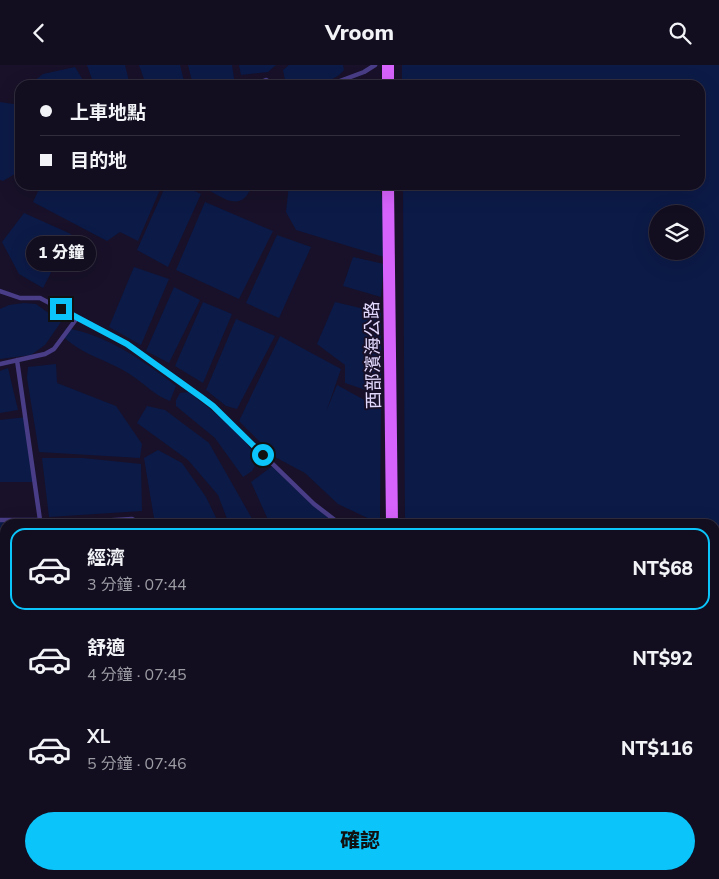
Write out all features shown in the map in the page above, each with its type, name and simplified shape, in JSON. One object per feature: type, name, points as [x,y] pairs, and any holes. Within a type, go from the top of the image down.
[{"type":"main road","points":[[388,65],[388,80]]},
{"type":"main road","name":"西部濱海公路","points":[[388,190],[392,519]]},
{"type":"lane","points":[[342,80],[364,72],[375,65]]},
{"type":"lane","points":[[0,291],[20,297],[40,298],[127,344],[213,406],[314,504],[334,519]]},
{"type":"lane","points":[[0,365],[45,354],[54,349],[77,318]]},
{"type":"lane","points":[[18,360],[40,519]]},
{"type":"water","points":[[87,65],[125,65],[129,80],[92,80]]},
{"type":"water","points":[[139,65],[180,65],[184,80],[144,80]]},
{"type":"water","points":[[188,65],[232,65],[234,80],[192,80]]},
{"type":"water","points":[[239,65],[276,65],[268,72],[241,75]]},
{"type":"water","points":[[289,65],[343,65],[344,70],[330,80],[285,80],[283,70]]},
{"type":"water","points":[[402,65],[719,65],[719,519],[405,519],[403,190],[705,190],[705,80],[402,80]]},
{"type":"water","points":[[75,67],[83,80],[35,80],[43,74]]},
{"type":"water","points":[[0,102],[15,104],[15,174],[3,181],[0,180]]},
{"type":"water","points":[[39,190],[160,190],[138,241],[120,232],[107,241],[33,202]]},
{"type":"water","points":[[164,190],[193,190],[201,194],[168,267],[137,250]]},
{"type":"water","points":[[209,190],[249,190],[242,200],[236,202],[223,198]]},
{"type":"water","points":[[288,190],[380,190],[385,211],[384,257],[296,230],[286,212]]},
{"type":"water","points":[[205,202],[273,231],[239,299],[176,270]]},
{"type":"water","points":[[24,213],[71,234],[43,288],[19,274],[2,242]]},
{"type":"water","points":[[277,235],[311,247],[279,318],[246,303]]},
{"type":"water","points":[[353,257],[384,264],[381,297],[343,286]]},
{"type":"water","points":[[134,267],[169,279],[141,345],[109,327]]},
{"type":"water","points":[[174,287],[200,300],[169,363],[146,351]]},
{"type":"water","points":[[203,302],[232,314],[203,383],[175,366]]},
{"type":"water","points":[[335,302],[381,313],[381,395],[345,383],[345,365],[317,344]]},
{"type":"water","points":[[36,304],[61,322],[45,345],[31,355],[0,359],[0,309],[9,305]]},
{"type":"water","points":[[236,319],[275,336],[237,409],[226,406],[206,390]]},
{"type":"water","points":[[66,328],[81,331],[110,343],[151,367],[176,386],[170,401],[159,396],[123,370],[70,343],[63,336]]},
{"type":"water","points":[[280,336],[341,369],[326,412],[337,385],[381,409],[380,519],[370,519],[338,504],[305,473],[275,457],[239,421]]},
{"type":"water","points":[[56,364],[57,383],[116,406],[142,444],[140,458],[39,452],[27,378],[28,367]]},
{"type":"water","points":[[8,368],[18,410],[0,413],[0,371]]},
{"type":"water","points":[[189,392],[228,424],[246,443],[253,452],[257,462],[252,471],[243,477],[215,438],[176,406],[176,400],[180,393]]},
{"type":"water","points":[[147,406],[165,410],[209,443],[252,519],[227,519],[218,495],[188,460],[137,423]]},
{"type":"water","points":[[27,417],[36,482],[0,482],[0,420]]},
{"type":"water","points":[[158,450],[182,463],[206,497],[217,519],[154,519],[144,458]]},
{"type":"water","points":[[42,458],[83,458],[141,464],[142,511],[49,517]]},
{"type":"water","points":[[274,465],[331,519],[268,519],[251,482]]},
{"type":"route","points":[[61,309],[127,344],[201,397],[213,406],[263,455]]}]
